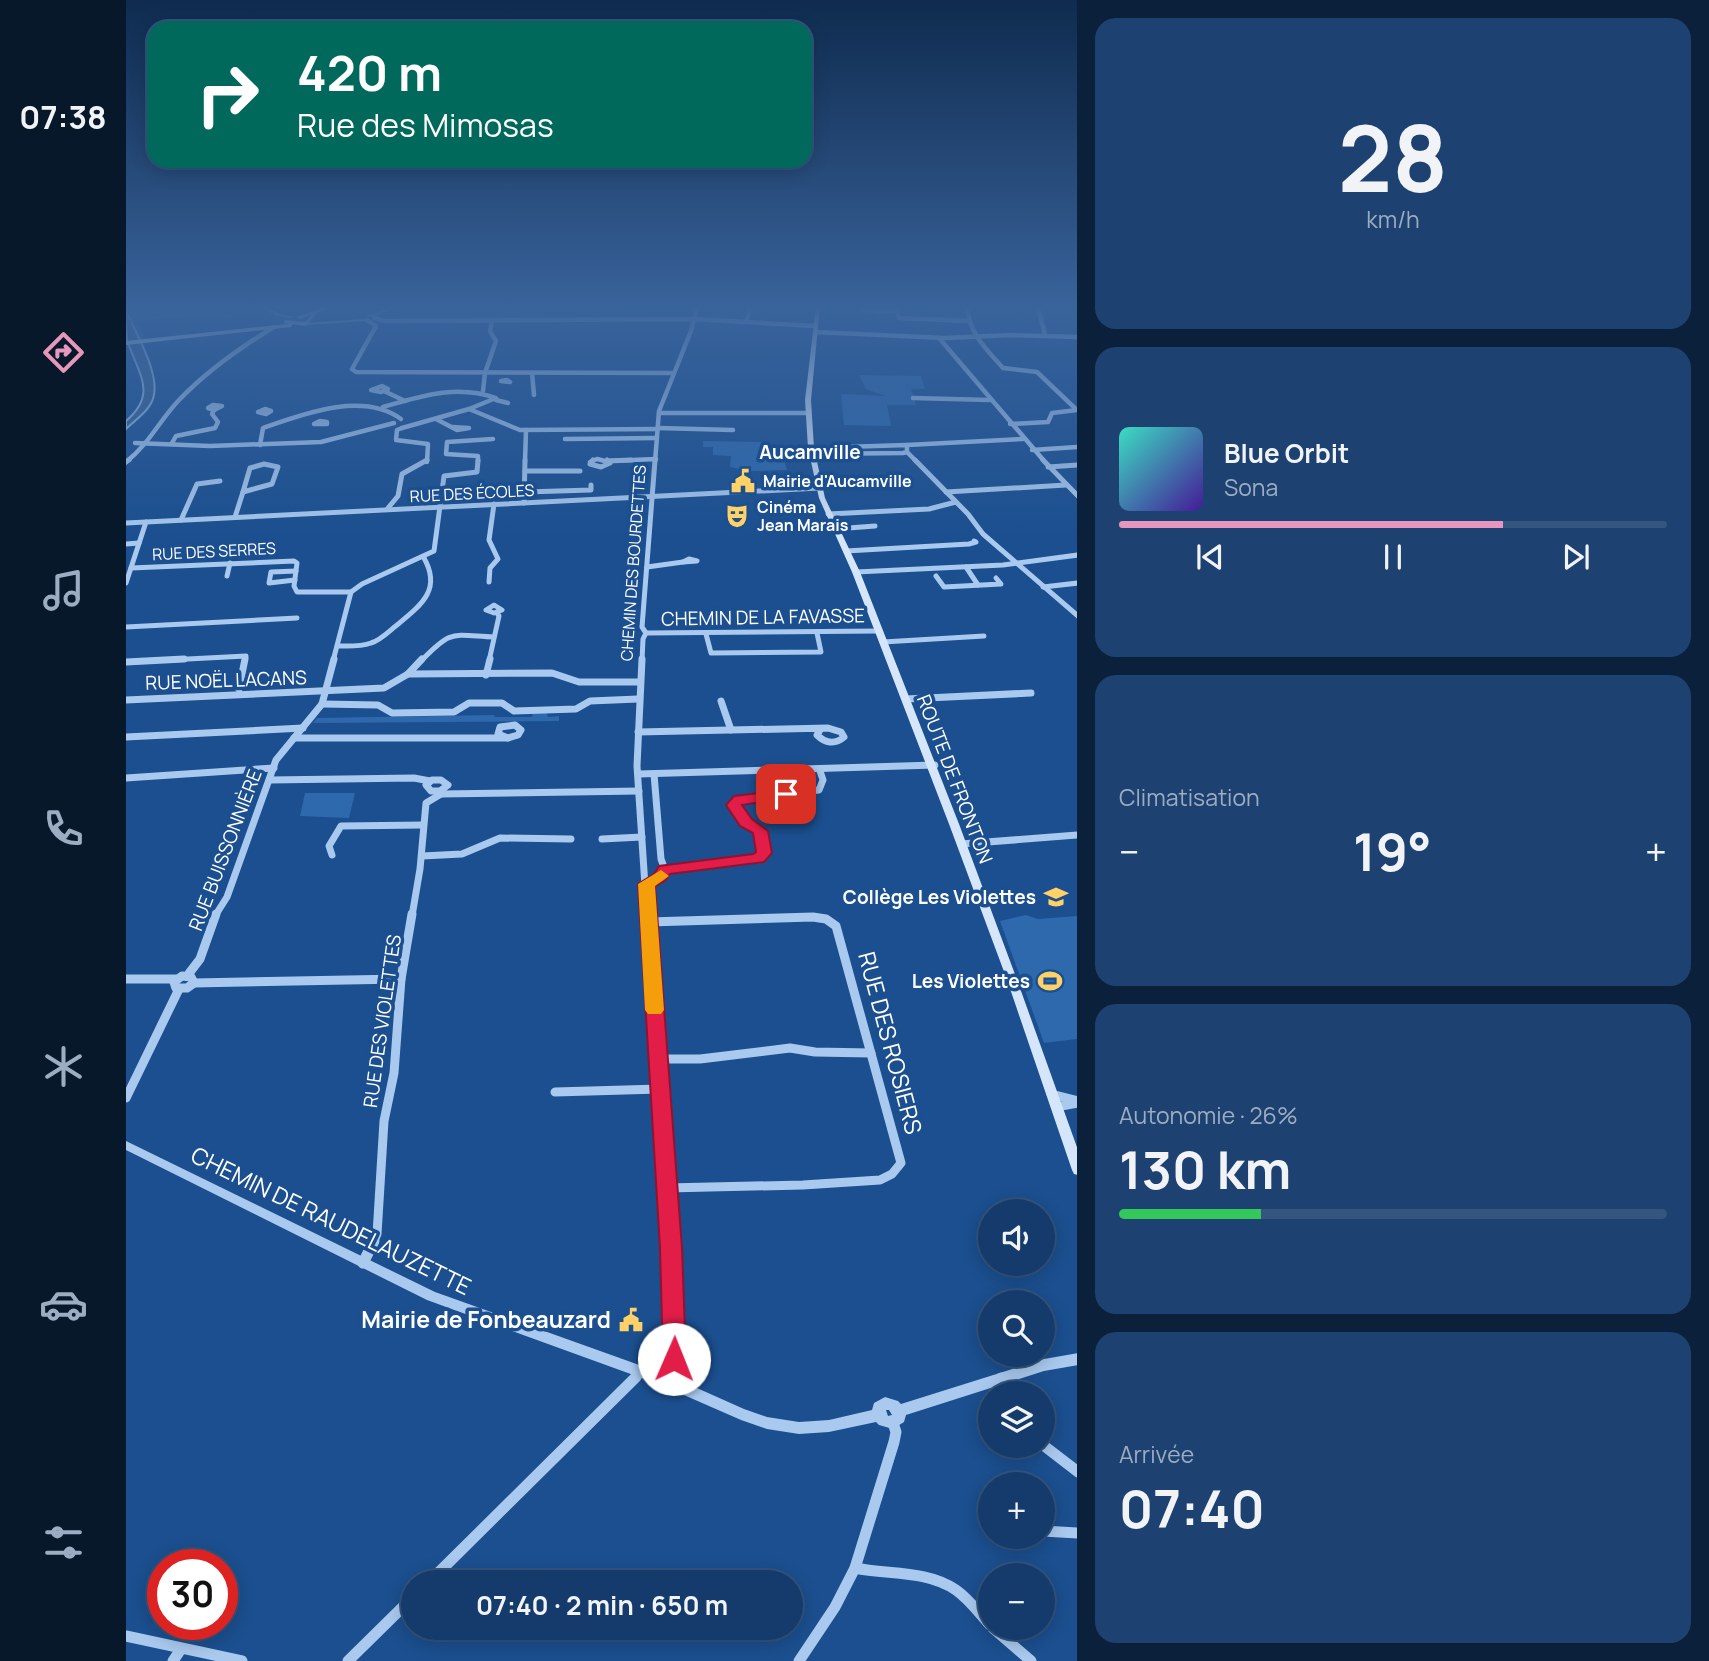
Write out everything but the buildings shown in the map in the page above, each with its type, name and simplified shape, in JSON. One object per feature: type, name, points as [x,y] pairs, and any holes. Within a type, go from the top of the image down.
[{"type":"main road","name":"ROUTE DE FRONTON","points":[[810,384],[811,451],[828,514],[856,572],[933,766],[1001,949],[1077,1170]]},
{"type":"street","points":[[126,462],[148,442],[180,399],[201,384]]},
{"type":"street","points":[[483,391],[484,384]]},
{"type":"street","points":[[533,384],[534,395]]},
{"type":"street","name":"CHEMIN DES BOURDETTES","points":[[639,774],[638,699],[643,639],[646,633],[642,627],[659,413],[668,384]]},
{"type":"street","points":[[976,384],[1032,450],[1077,496]]},
{"type":"street","points":[[1010,424],[1048,422],[1052,414],[1073,412],[1077,409],[1049,384]]},
{"type":"street","points":[[384,391],[405,401]]},
{"type":"street","points":[[260,445],[263,428],[337,408],[383,407],[439,392],[483,391],[496,400],[508,403]]},
{"type":"street","points":[[913,398],[990,400]]},
{"type":"street","points":[[388,508],[398,496],[402,474],[425,463],[429,446],[426,443],[396,440],[397,430],[496,400]]},
{"type":"street","points":[[383,407],[414,424]]},
{"type":"street","points":[[469,409],[513,428],[526,430],[733,430]]},
{"type":"street","points":[[172,443],[176,436],[215,428],[218,422],[212,414],[214,410]]},
{"type":"street","points":[[659,413],[809,413]]},
{"type":"street","points":[[267,414],[283,422]]},
{"type":"street","points":[[308,415],[318,421]]},
{"type":"street","points":[[135,443],[210,446],[321,442],[401,419]]},
{"type":"street","points":[[436,419],[452,427]]},
{"type":"street","points":[[394,423],[402,428]]},
{"type":"street","points":[[524,503],[526,430]]},
{"type":"street","points":[[296,571],[271,572],[269,583],[295,580],[294,589],[297,592],[351,592],[362,584],[424,558],[434,551],[444,476],[477,472],[478,456],[446,454],[447,442],[493,439]]},
{"type":"street","points":[[565,439],[657,439]]},
{"type":"street","points":[[811,451],[842,446],[1023,439]]},
{"type":"street","points":[[907,445],[907,452],[983,534],[1077,615]]},
{"type":"street","points":[[842,446],[845,452]]},
{"type":"street","points":[[1032,450],[1077,447]]},
{"type":"street","points":[[811,451],[867,455],[907,452]]},
{"type":"street","points":[[608,460],[656,459]]},
{"type":"street","points":[[234,517],[242,499],[241,492],[251,466],[271,464],[278,467],[272,484],[241,492]]},
{"type":"street","points":[[1048,467],[1077,465]]},
{"type":"street","points":[[525,471],[580,471]]},
{"type":"street","points":[[181,520],[197,484],[220,481]]},
{"type":"street","points":[[525,492],[591,490],[591,485]]},
{"type":"street","points":[[946,492],[1066,485]]},
{"type":"street","name":"RUE DES ÉCOLES","points":[[126,523],[820,488]]},
{"type":"street","points":[[828,514],[929,509],[956,502]]},
{"type":"street","points":[[489,582],[490,568],[498,559],[489,540],[494,504]]},
{"type":"street","points":[[126,583],[146,522]]},
{"type":"street","points":[[835,529],[875,526]]},
{"type":"street","points":[[846,551],[969,544],[974,541]]},
{"type":"street","points":[[126,544],[139,543]]},
{"type":"street","points":[[856,572],[1016,564],[1077,555]]},
{"type":"street","points":[[338,646],[364,645],[378,640],[425,602],[430,593],[432,570],[424,558]]},
{"type":"street","name":"RUE DES SERRES","points":[[131,568],[294,561],[297,563],[295,580]]},
{"type":"street","points":[[227,576],[230,562]]},
{"type":"street","points":[[648,567],[683,562]]},
{"type":"street","points":[[966,567],[978,585]]},
{"type":"street","points":[[936,576],[944,587],[1001,584],[996,578]]},
{"type":"street","points":[[1043,587],[1077,583]]},
{"type":"street","name":"RUE BUISSONNIÈRE","points":[[187,976],[200,959],[211,922],[231,886],[276,760],[322,704],[351,592]]},
{"type":"street","points":[[486,676],[499,616],[497,613]]},
{"type":"street","points":[[126,626],[297,618]]},
{"type":"street","name":"CHEMIN DE LA FAVASSE","points":[[646,633],[879,631]]},
{"type":"street","points":[[706,634],[711,653],[821,652],[817,633]]},
{"type":"street","points":[[408,674],[443,638],[453,635],[494,637]]},
{"type":"street","points":[[883,642],[984,636]]},
{"type":"street","points":[[126,662],[246,656],[239,688]]},
{"type":"street","points":[[408,674],[486,676],[552,673],[579,682],[639,682]]},
{"type":"street","name":"RUE NOËL LACANS","points":[[126,699],[384,688],[408,674]]},
{"type":"street","points":[[906,699],[1031,694]]},
{"type":"street","points":[[322,704],[378,705],[392,713],[454,712],[469,703],[502,703],[514,710],[576,709],[590,701],[638,699]]},
{"type":"street","points":[[721,701],[730,730]]},
{"type":"street","points":[[126,737],[303,728]]},
{"type":"street","points":[[638,732],[820,730]]},
{"type":"street","points":[[294,738],[508,738]]},
{"type":"street","points":[[665,1380],[676,1350],[639,774],[933,766]]},
{"type":"street","points":[[126,778],[274,768]]},
{"type":"street","points":[[646,884],[659,878],[665,870],[758,858],[764,853],[760,831],[746,823],[734,805],[740,799],[820,790],[820,771]]},
{"type":"street","points":[[654,774],[661,859],[665,870]]},
{"type":"street","points":[[269,782],[414,778],[429,781],[426,785],[428,790],[441,792],[639,790]]},
{"type":"street","name":"RUE DES VIOLETTES","points":[[363,1263],[377,1234],[384,1121],[394,1073],[401,979],[412,930],[422,856],[423,825],[428,800],[441,792]]},
{"type":"street","points":[[332,855],[329,846],[341,827],[423,825]]},
{"type":"street","points":[[961,845],[1077,835]]},
{"type":"street","points":[[602,839],[642,837]]},
{"type":"street","points":[[422,856],[462,854],[500,838],[571,839]]},
{"type":"street","name":"RUE DES ROSIERS","points":[[649,922],[813,917],[832,922],[839,930],[901,1163],[892,1174],[880,1180],[803,1185],[667,1188]]},
{"type":"street","points":[[126,979],[176,979],[187,976],[194,979],[194,983]]},
{"type":"street","points":[[176,979],[174,985],[179,989],[194,983],[401,979]]},
{"type":"street","points":[[126,1098],[179,989]]},
{"type":"street","points":[[658,1059],[700,1059],[790,1048],[815,1052],[871,1053]]},
{"type":"street","points":[[555,1092],[660,1089]]},
{"type":"street","points":[[1051,1094],[1077,1102]]},
{"type":"street","points":[[1056,1107],[1068,1107],[1077,1102]]},
{"type":"street","name":"CHEMIN DE RAUDELAUZETTE","points":[[126,1145],[430,1296],[665,1380],[741,1414],[784,1427],[822,1427],[879,1415],[884,1421],[896,1417]]},
{"type":"street","points":[[1055,1363],[1077,1359]]},
{"type":"street","points":[[1055,1365],[1077,1364]]},
{"type":"street","points":[[799,1661],[835,1607],[855,1568],[894,1442],[896,1417],[1037,1367]]},
{"type":"street","points":[[441,1570],[639,1371]]},
{"type":"street","points":[[1055,1455],[1077,1472]]},
{"type":"street","points":[[1055,1532],[1077,1533]]},
{"type":"street","points":[[855,1568],[932,1579],[963,1595],[978,1611]]},
{"type":"street","points":[[348,1661],[401,1609]]},
{"type":"street","points":[[126,1636],[242,1661]]},
{"type":"street","points":[[1008,1640],[1031,1661]]},
{"type":"street","points":[[173,1661],[181,1648]]},
{"type":"shaded area","points":[[143,384],[154,384],[154,395],[150,405],[126,429],[126,421],[136,411]]},
{"type":"shaded area","points":[[863,384],[923,384],[925,389],[911,389],[916,405],[887,405],[891,426],[844,425],[841,394],[885,396],[866,389]]},
{"type":"shaded area","points":[[703,441],[769,442],[770,446],[799,446],[798,451],[802,455],[783,456],[787,470],[751,471],[730,467],[731,456],[713,455],[713,447],[703,447]]},
{"type":"shaded area","points":[[533,712],[547,712],[548,717],[559,716],[559,721],[313,723],[317,718],[494,715],[532,717]]},
{"type":"shaded area","points":[[305,793],[355,793],[349,818],[300,816]]},
{"type":"shaded area","name":"Les Violettes","points":[[1026,915],[1038,919],[1077,916],[1077,1039],[1044,1043],[1000,921]]},
{"type":"slow traffic","points":[[655,1010],[646,884],[661,876]]},
{"type":"place","name":"Mairie d'Aucamville","points":[[743,481]]},
{"type":"place","name":"Cinéma Jean Marais","points":[[737,516]]},
{"type":"place","name":"Collège Les Violettes","points":[[1056,897]]},
{"type":"place","name":"Les Violettes","points":[[1050,981]]},
{"type":"place","name":"Mairie de Fonbeauzard","points":[[631,1320]]},
{"type":"district","name":"Aucamville","points":[[810,452]]},
{"type":"route","points":[[674,1359],[676,1350],[671,1248],[646,884],[659,878],[665,870],[758,858],[764,853],[760,831],[746,823],[734,805],[740,799],[786,794]]}]
